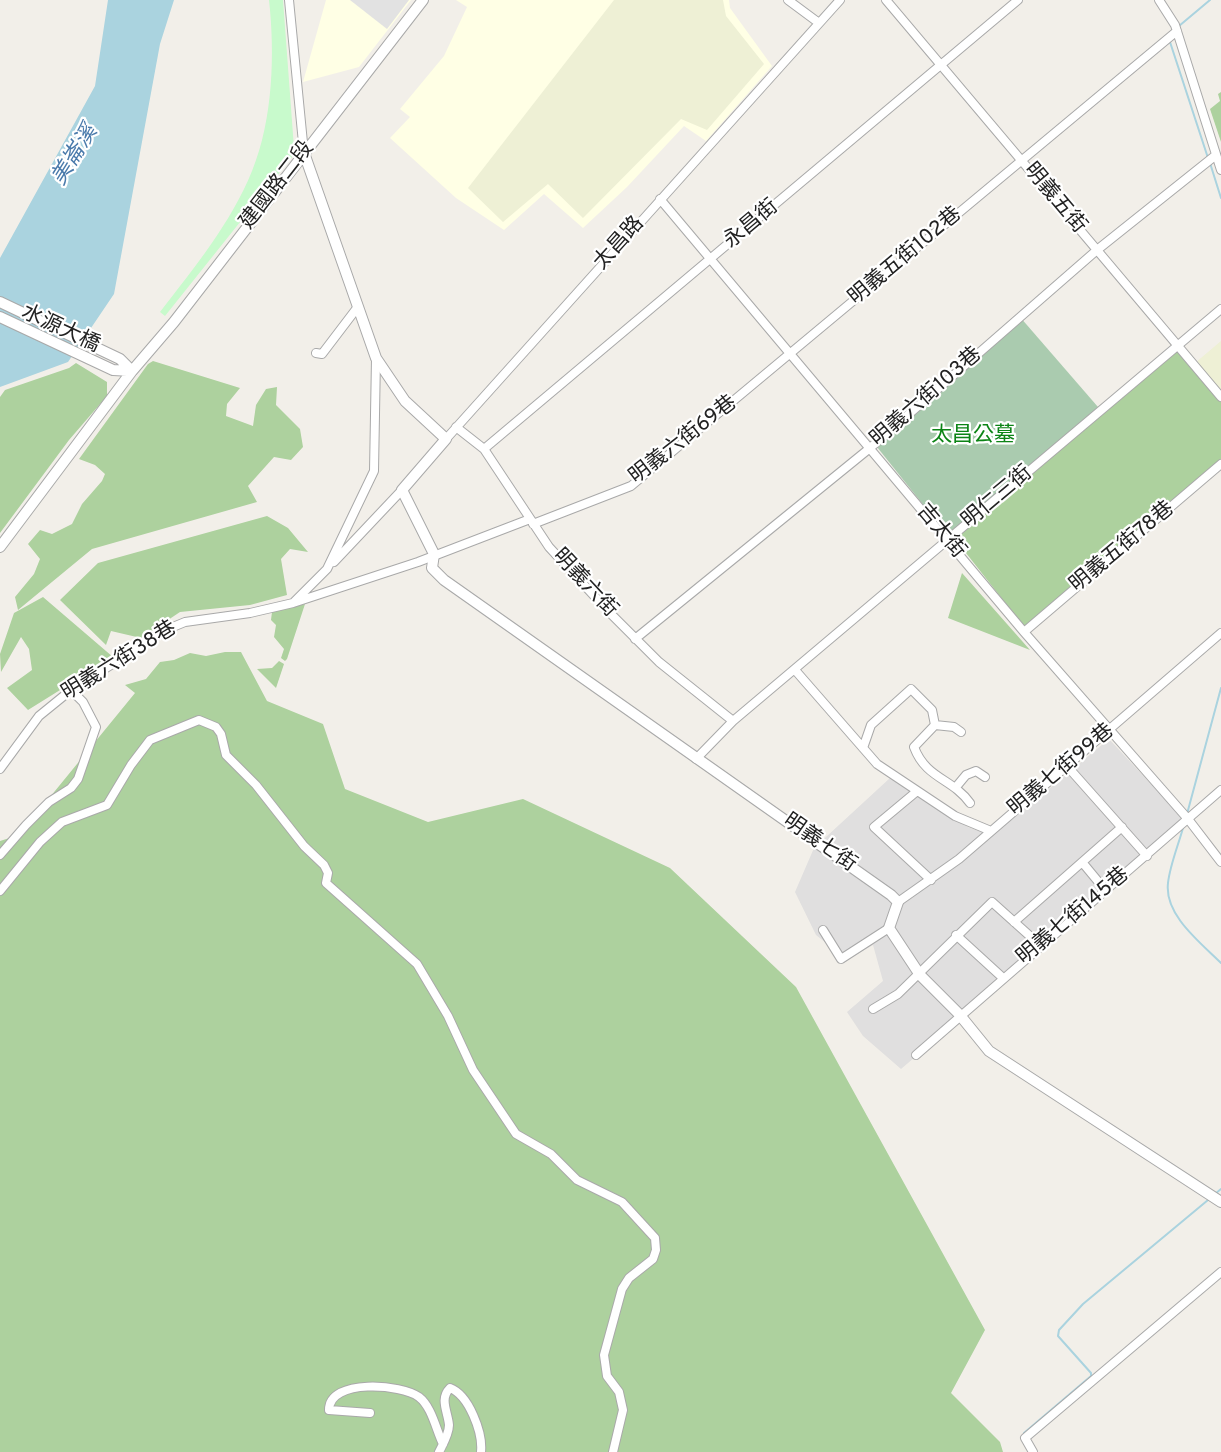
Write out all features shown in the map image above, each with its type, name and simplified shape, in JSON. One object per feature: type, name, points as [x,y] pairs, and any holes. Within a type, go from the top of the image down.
[{"type":"street","points":[[289,0],[304,153],[357,308],[376,358],[405,402],[446,439]]},
{"type":"street","name":"建國路二段","points":[[0,547],[132,371],[174,322],[423,0]]},
{"type":"street","points":[[788,0],[819,23]]},
{"type":"street","name":"太昌路","points":[[402,490],[840,0]]},
{"type":"street","name":"明義五街","points":[[886,0],[1221,397]]},
{"type":"street","name":"永昌街","points":[[484,449],[943,66],[1018,0]]},
{"type":"street","points":[[1159,0],[1177,31],[1221,170]]},
{"type":"street","name":"明義五街102巷","points":[[791,355],[1177,31]]},
{"type":"street","name":"明義六街103巷","points":[[636,639],[870,448],[1097,250],[1216,155]]},
{"type":"street","name":"吉太街","points":[[660,200],[712,258],[1024,632],[1188,819],[1221,862]]},
{"type":"street","name":"水源大橋","points":[[0,302],[120,358],[132,371]]},
{"type":"street","points":[[316,353],[322,354],[357,308]]},
{"type":"street","name":"明仁三街","points":[[696,759],[733,721],[1221,309]]},
{"type":"street","name":"水源大橋","points":[[0,317],[112,370],[132,371]]},
{"type":"street","name":"明義六街69巷","points":[[434,554],[630,486],[791,355]]},
{"type":"street","points":[[327,569],[374,471],[376,358]]},
{"type":"street","name":"明義六街","points":[[456,427],[484,449],[549,547],[659,662],[733,721]]},
{"type":"street","name":"明義五街78巷","points":[[1024,632],[1221,464]]},
{"type":"street","points":[[293,603],[402,490]]},
{"type":"street","name":"明義七街","points":[[402,490],[434,554],[432,568],[444,580],[898,902]]},
{"type":"street","name":"明義六街38巷","points":[[0,769],[39,716],[71,690],[168,629],[185,622],[250,613],[293,603],[418,562],[434,554]]},
{"type":"street","name":"明義七街99巷","points":[[898,902],[932,880],[991,831],[1221,633]]},
{"type":"street","points":[[795,670],[877,764],[955,816],[991,831]]},
{"type":"street","points":[[863,748],[872,725],[911,689],[932,710],[935,725]]},
{"type":"street","points":[[0,855],[49,802],[71,788],[78,779],[96,727],[83,702],[71,690]]},
{"type":"street","points":[[0,891],[40,842],[62,822],[107,805],[131,765],[150,740],[199,720],[216,727],[221,735],[226,754],[256,785],[304,846],[324,865],[328,873],[326,883],[417,964],[448,1016],[474,1070],[516,1134],[551,1154],[577,1180],[622,1202],[655,1239],[656,1250],[652,1258],[628,1278],[622,1289],[604,1355],[607,1376],[619,1392],[623,1410],[614,1452]]},
{"type":"street","points":[[935,725],[954,727],[961,732]]},
{"type":"street","points":[[935,725],[914,747],[924,767],[956,787],[970,803]]},
{"type":"street","points":[[1067,766],[1147,856]]},
{"type":"street","points":[[956,787],[966,775],[975,771],[984,777]]},
{"type":"street","name":"明義七街145巷","points":[[916,1054],[959,1014],[1147,856],[1221,790]]},
{"type":"street","points":[[916,792],[874,827],[932,880]]},
{"type":"street","points":[[1014,922],[1122,827]]},
{"type":"street","points":[[1082,862],[1106,891]]},
{"type":"street","points":[[823,930],[841,959],[889,928],[898,902]]},
{"type":"street","points":[[873,1009],[898,994],[920,975],[956,935],[992,902],[1041,946]]},
{"type":"street","points":[[889,928],[920,975],[959,1014],[989,1051],[1216,1198]]},
{"type":"street","points":[[956,935],[1002,978]]},
{"type":"street","points":[[1033,1452],[1025,1438],[1221,1272]]},
{"type":"street","points":[[370,1413],[329,1410],[329,1405],[339,1392],[352,1388],[372,1387],[420,1397],[432,1416],[441,1448]]},
{"type":"street","points":[[441,1448],[449,1426],[444,1402],[445,1392],[450,1388],[455,1390],[468,1406],[478,1431],[481,1452]]},
{"type":"shaded area","points":[[326,0],[411,0],[359,67],[303,82]]},
{"type":"shaded area","points":[[350,0],[409,0],[387,29]]},
{"type":"shaded area","points":[[456,0],[729,0],[730,8],[772,66],[706,141],[684,126],[627,187],[583,228],[544,194],[504,230],[456,198],[390,138],[410,117],[400,109],[444,56],[467,7]]},
{"type":"shaded area","points":[[614,0],[723,0],[726,16],[764,64],[707,130],[681,119],[583,218],[548,184],[503,222],[468,188]]},
{"type":"shaded area","points":[[1221,341],[1221,393],[1195,363]]},
{"type":"shaded area","points":[[1109,739],[1188,824],[901,1069],[863,1036],[847,1012],[883,981],[873,945],[847,960],[816,935],[795,892],[814,848],[890,778],[968,827],[992,836]]},
{"type":"green space","points":[[269,0],[283,0],[294,148],[292,157],[165,316],[160,312],[186,279],[234,209],[259,151],[271,87],[272,42]]},
{"type":"green space","points":[[1221,92],[1221,142],[1210,109],[1220,101],[1218,94]]},
{"type":"green space","name":"太昌公墓","points":[[1020,317],[1098,407],[949,537],[873,442]]},
{"type":"green space","points":[[1177,349],[1221,401],[1221,460],[1025,628],[955,539]]},
{"type":"green space","points":[[153,361],[240,388],[227,404],[226,416],[253,426],[256,405],[266,389],[277,387],[276,405],[300,429],[303,447],[291,460],[274,457],[248,486],[257,502],[92,549],[18,610],[15,597],[34,574],[40,559],[28,544],[40,530],[52,534],[72,524],[82,504],[102,481],[105,474],[95,465],[79,459],[148,364]]},
{"type":"green space","points":[[76,363],[107,382],[107,396],[69,440],[0,533],[0,397],[5,390],[69,368]]},
{"type":"green space","points":[[267,516],[288,528],[308,552],[290,549],[281,559],[287,595],[250,605],[180,612],[141,638],[111,631],[106,645],[60,600],[98,563]]},
{"type":"green space","points":[[962,573],[1030,650],[948,618]]},
{"type":"green space","points":[[43,597],[113,657],[28,710],[7,688],[32,670],[29,649],[21,637],[1,672],[0,654],[14,613]]},
{"type":"green space","points":[[305,604],[285,661],[281,658],[284,649],[274,637],[276,625],[271,620],[272,612]]},
{"type":"green space","points":[[225,652],[241,652],[267,701],[323,724],[345,789],[428,822],[523,799],[670,868],[796,987],[985,1330],[951,1393],[1000,1442],[1003,1452],[0,1452],[0,841],[19,835],[135,693],[125,685],[146,679],[160,662],[174,660],[190,653],[206,656]]},
{"type":"green space","points":[[279,661],[284,664],[276,688],[257,669],[272,668]]},
{"type":"water","name":"美崙溪","points":[[108,0],[174,0],[160,44],[114,294],[68,362],[0,387],[0,258],[95,86]]},
{"type":"waterway","points":[[1179,26],[1210,0]]},
{"type":"waterway","points":[[1170,42],[1208,158]]},
{"type":"waterway","points":[[1210,163],[1221,198]]},
{"type":"waterway","points":[[1187,814],[1221,688]]},
{"type":"waterway","points":[[1183,828],[1170,869],[1168,895],[1178,917],[1194,937],[1221,963]]},
{"type":"waterway","points":[[1215,1194],[1221,1189]]},
{"type":"waterway","points":[[1024,1433],[1091,1376],[1091,1373],[1058,1336],[1059,1330],[1083,1304],[1208,1200]]}]
